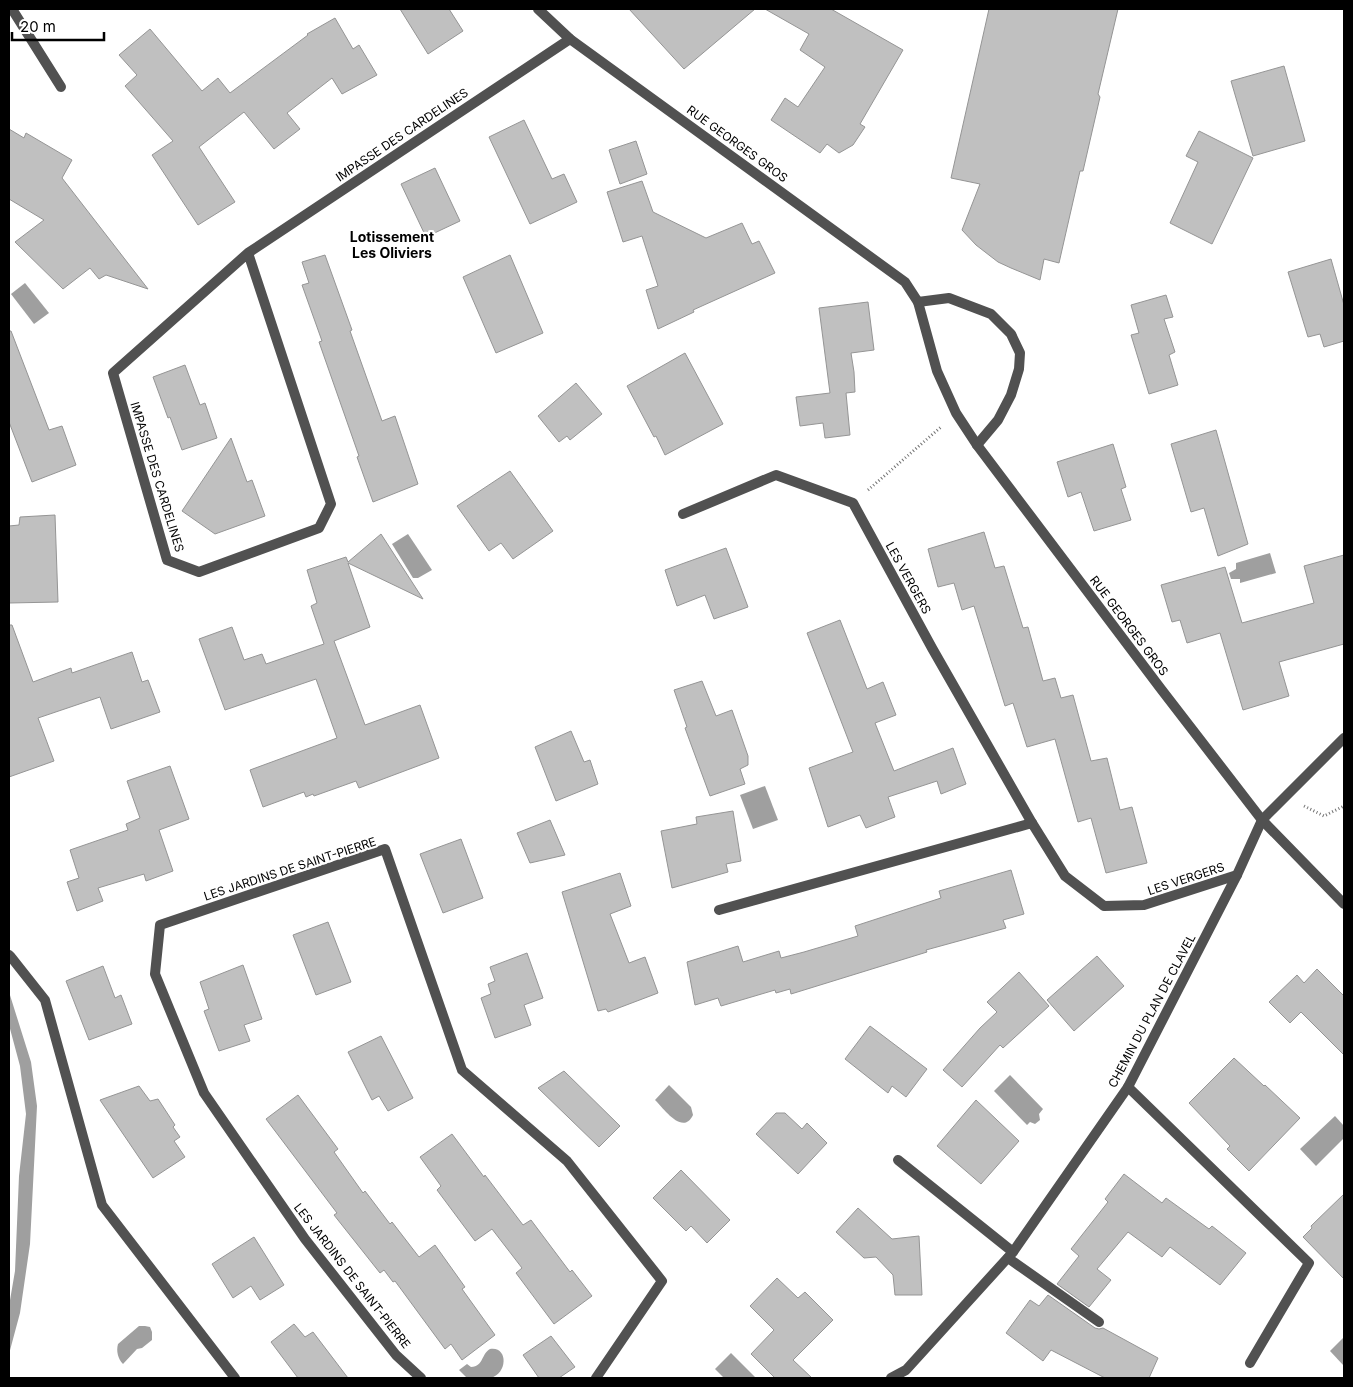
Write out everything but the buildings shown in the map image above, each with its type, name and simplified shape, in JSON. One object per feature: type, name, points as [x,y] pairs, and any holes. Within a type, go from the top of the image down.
[{"type":"street","points":[[12,9],[62,87]]},
{"type":"street","name":"RUE GEORGES GROS","points":[[538,9],[570,39],[905,282],[918,302],[938,371],[956,413],[977,445],[1262,820],[1344,904]]},
{"type":"street","name":"IMPASSE DES CARDELINES","points":[[248,253],[331,504],[319,528],[199,572],[167,560],[113,373],[248,253],[570,39]]},
{"type":"street","points":[[918,302],[949,298],[991,314],[1011,334],[1020,353],[1019,369],[1011,395],[998,420],[977,445]]},
{"type":"street","points":[[684,514],[776,475],[853,503]]},
{"type":"street","name":"LES VERGERS","points":[[853,503],[932,648],[1032,823],[1065,876],[1104,906],[1144,905],[1237,875]]},
{"type":"street","name":"CHEMIN DU PLAN DE CLAVEL","points":[[891,1378],[906,1370],[1010,1255],[1128,1087],[1237,875],[1262,820],[1344,738]]},
{"type":"street","points":[[720,910],[1032,823]]},
{"type":"street","name":"LES JARDINS DE SAINT-PIERRE","points":[[421,1378],[396,1355],[306,1239],[204,1093],[155,974],[160,926],[385,849],[462,1070],[567,1161],[662,1281],[596,1378]]},
{"type":"street","points":[[10,956],[45,1000],[102,1205],[235,1378]]},
{"type":"street","points":[[1128,1087],[1309,1263],[1250,1363]]},
{"type":"street","points":[[898,1160],[1010,1255],[1099,1322]]},
{"type":"path","points":[[853,503],[956,413]]},
{"type":"path","points":[[1286,796],[1324,816],[1344,806]]},
{"type":"shaded area","points":[[25,283],[49,313],[34,324],[11,294]]},
{"type":"shaded area","points":[[408,534],[432,570],[418,578],[413,578],[392,544]]},
{"type":"shaded area","points":[[1270,553],[1276,573],[1240,583],[1240,579],[1231,579],[1229,573],[1236,569],[1236,563]]},
{"type":"shaded area","points":[[765,786],[778,820],[753,829],[740,795]]},
{"type":"shaded area","points":[[9,992],[31,1062],[37,1106],[30,1244],[20,1313],[9,1354],[9,1306],[15,1271],[19,1176],[26,1114],[20,1066],[9,1025]]},
{"type":"shaded area","points":[[1010,1075],[1043,1109],[1039,1114],[1040,1120],[1035,1124],[1030,1122],[1027,1125],[994,1091]]},
{"type":"shaded area","points":[[669,1085],[691,1107],[693,1115],[689,1121],[684,1123],[674,1119],[655,1100]]},
{"type":"shaded area","points":[[1335,1116],[1344,1126],[1344,1138],[1316,1166],[1300,1149]]},
{"type":"shaded area","points":[[139,1326],[150,1327],[152,1340],[142,1348],[137,1349],[123,1364],[118,1355],[118,1344]]},
{"type":"shaded area","points":[[1344,1337],[1344,1366],[1330,1351]]},
{"type":"shaded area","points":[[490,1349],[496,1349],[503,1356],[503,1366],[497,1375],[488,1379],[467,1378],[459,1370],[467,1364],[471,1367],[478,1364]]},
{"type":"shaded area","points":[[731,1353],[756,1378],[724,1378],[715,1369]]},
{"type":"district","name":"Lotissement Les Oliviers","points":[[392,246]]}]
